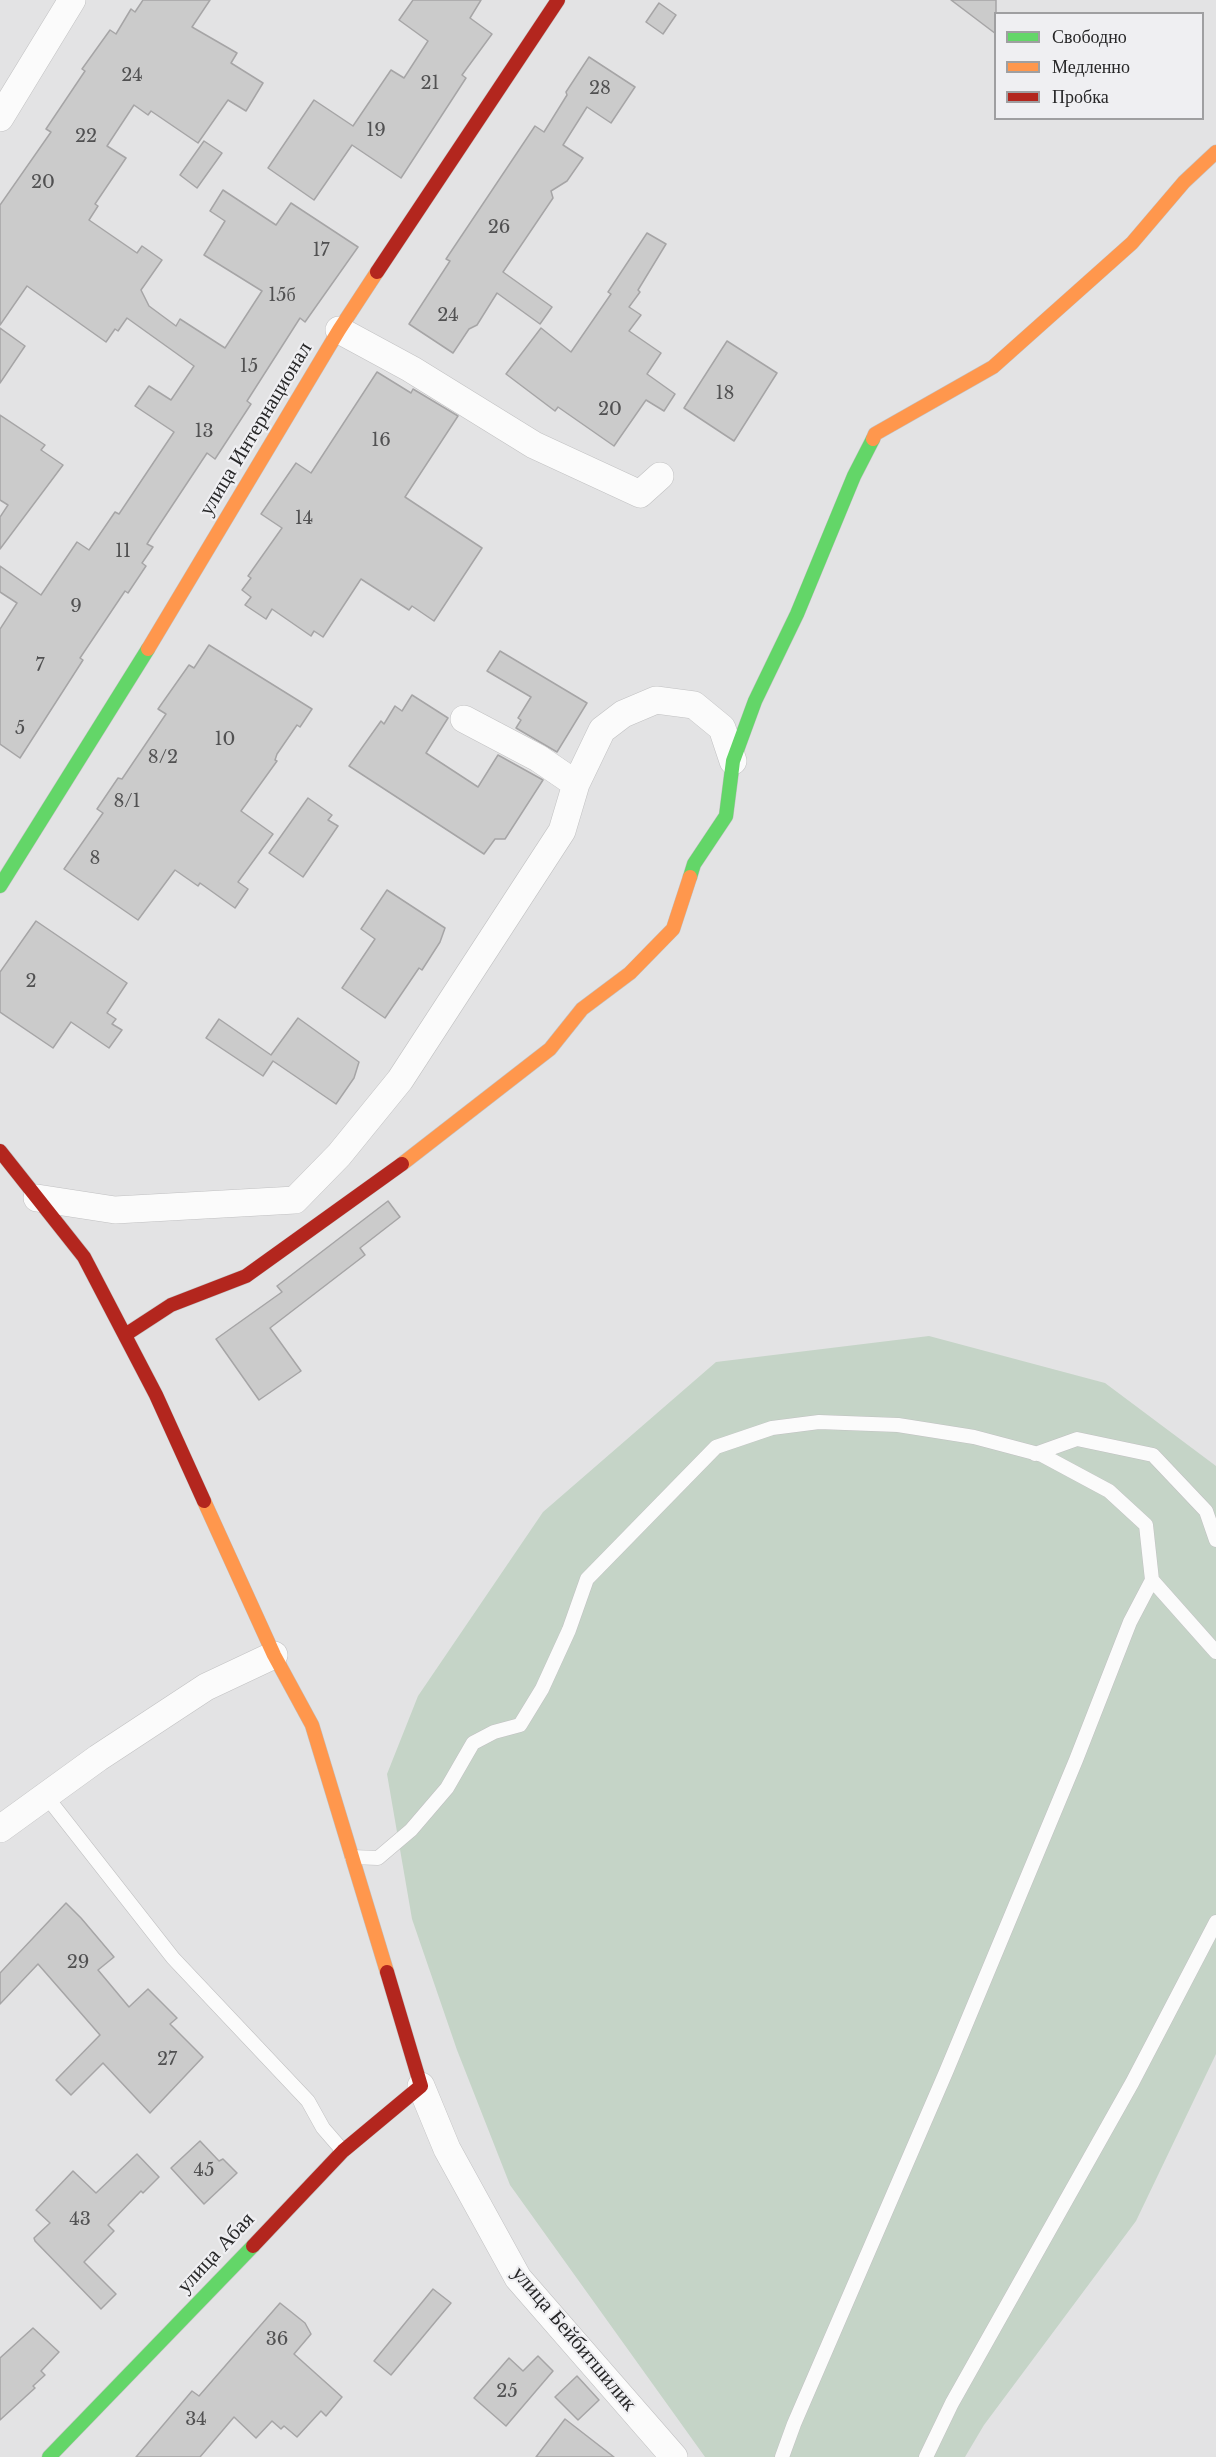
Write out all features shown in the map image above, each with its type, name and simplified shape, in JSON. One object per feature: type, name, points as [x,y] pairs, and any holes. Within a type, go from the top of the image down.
[{"type":"street","points":[[0,118],[72,0]]},
{"type":"street","name":"улица Интернационал","points":[[0,886],[192,579],[339,330],[558,0]]},
{"type":"street","points":[[125,1335],[171,1305],[246,1276],[410,1158],[550,1049],[582,1009],[630,973],[673,929],[694,864],[726,816],[733,761],[755,701],[797,614],[854,476],[875,434],[993,368],[1132,243],[1184,182],[1216,152]]},
{"type":"street","points":[[339,330],[411,369],[534,445],[640,494],[660,476]]},
{"type":"street","points":[[37,1198],[114,1210],[295,1200],[339,1155],[400,1080],[562,831],[576,784],[602,730],[622,714],[656,700],[694,705],[722,728],[733,761]]},
{"type":"street","points":[[464,719],[538,758],[576,784]]},
{"type":"street","points":[[0,1151],[84,1257],[156,1395],[274,1655],[312,1725],[421,2086]]},
{"type":"street","points":[[0,1829],[98,1758],[206,1688],[274,1655]]},
{"type":"street","name":"улица Абая","points":[[49,2457],[343,2151],[421,2086]]},
{"type":"street","name":"улица Бейбитшилик","points":[[421,2086],[447,2150],[518,2278],[670,2455]]},
{"type":"lane","points":[[352,1857],[378,1858],[411,1830],[447,1788],[474,1743],[494,1732],[520,1725],[542,1689],[569,1630],[587,1579],[716,1447],[772,1428],[819,1422],[898,1425],[974,1437],[1042,1455],[1109,1491],[1146,1525],[1152,1580],[1130,1622],[985,1979],[794,2424],[782,2457]]},
{"type":"lane","points":[[1035,1454],[1077,1439],[1153,1455],[1206,1511],[1216,1540]]},
{"type":"lane","points":[[1152,1580],[1216,1652]]},
{"type":"lane","points":[[46,1796],[173,1958],[308,2101],[322,2128],[343,2151]]},
{"type":"lane","points":[[926,2457],[952,2403],[1132,2083],[1216,1922]]},
{"type":"green space","points":[[929,1336],[1105,1383],[1216,1466],[1216,2054],[1136,2221],[984,2425],[965,2457],[705,2457],[510,2185],[457,2050],[412,1919],[387,1774],[418,1696],[543,1512],[716,1362]]},
{"type":"building","points":[[143,0],[210,0],[192,27],[237,53],[231,63],[263,83],[246,111],[228,100],[198,143],[151,111],[148,115],[134,105],[107,146],[126,158],[95,204],[98,206],[89,220],[137,253],[142,246],[162,260],[141,290],[149,306],[176,326],[180,319],[225,348],[262,291],[204,255],[225,221],[210,211],[223,190],[276,225],[291,203],[358,247],[305,322],[300,318],[247,401],[251,404],[215,459],[207,453],[152,536],[147,544],[153,547],[142,563],[146,566],[128,593],[125,591],[80,658],[83,660],[20,758],[0,744],[0,629],[17,603],[0,592],[0,566],[41,595],[77,542],[89,550],[115,512],[119,514],[174,432],[135,406],[149,386],[171,400],[194,366],[127,318],[106,342],[27,286],[0,325],[0,205],[51,132],[46,129],[85,71],[82,69],[110,30],[116,34],[131,9],[135,12]]},
{"type":"building","points":[[413,0],[481,0],[470,18],[492,34],[462,75],[466,78],[401,178],[352,145],[314,200],[268,168],[314,100],[353,126],[391,70],[404,78],[428,41],[399,20]]},
{"type":"building","points":[[951,0],[996,0],[994,32]]},
{"type":"building","points":[[659,3],[676,15],[663,34],[646,22]]},
{"type":"building","points":[[589,57],[635,87],[611,123],[587,107],[563,145],[583,158],[567,181],[551,191],[553,198],[503,272],[552,307],[540,324],[497,293],[477,325],[469,329],[453,353],[409,324],[450,261],[446,259],[535,126],[544,132]]},
{"type":"building","points":[[204,141],[222,153],[197,188],[180,175]]},
{"type":"building","points":[[647,233],[666,244],[638,290],[640,292],[629,307],[641,315],[629,331],[661,353],[647,374],[675,394],[664,411],[646,400],[614,446],[558,407],[555,411],[506,374],[541,328],[571,352],[611,294],[608,292]]},
{"type":"building","points":[[0,328],[25,346],[0,383]]},
{"type":"building","points":[[727,341],[777,373],[734,441],[684,408]]},
{"type":"building","points":[[377,372],[411,393],[413,389],[458,416],[405,497],[482,548],[434,621],[412,606],[409,610],[361,579],[323,637],[314,631],[311,636],[272,609],[266,619],[245,605],[251,597],[242,590],[251,578],[248,576],[282,528],[261,514],[296,463],[311,473]]},
{"type":"building","points":[[0,415],[45,445],[41,450],[63,465],[0,549],[0,517],[8,505],[0,500]]},
{"type":"building","points":[[209,645],[312,709],[300,727],[297,725],[277,754],[275,760],[277,761],[241,811],[273,834],[238,882],[248,889],[235,908],[200,883],[198,886],[175,870],[138,920],[64,869],[103,813],[97,809],[118,778],[122,779],[166,714],[158,709],[189,665],[194,668]]},
{"type":"building","points":[[500,651],[587,703],[557,752],[516,728],[521,720],[518,718],[531,697],[487,671]]},
{"type":"building","points":[[412,695],[448,718],[426,753],[478,787],[498,755],[543,780],[505,839],[495,839],[484,854],[349,766],[381,721],[384,724],[395,706],[402,711]]},
{"type":"building","points":[[308,798],[332,815],[328,820],[338,826],[303,877],[269,853]]},
{"type":"building","points":[[387,890],[445,928],[440,942],[422,970],[419,968],[385,1018],[342,988],[375,939],[361,929]]},
{"type":"building","points":[[36,921],[127,983],[107,1013],[116,1019],[112,1024],[122,1030],[109,1048],[71,1022],[53,1048],[0,1012],[0,972]]},
{"type":"building","points":[[298,1018],[359,1062],[354,1078],[336,1104],[273,1061],[263,1076],[206,1038],[219,1019],[271,1055]]},
{"type":"building","points":[[388,1201],[400,1217],[360,1248],[365,1255],[270,1328],[301,1371],[259,1400],[216,1339],[282,1292],[277,1286]]},
{"type":"building","points":[[66,1903],[114,1957],[98,1970],[129,2007],[148,1989],[177,2018],[170,2024],[203,2057],[150,2113],[103,2063],[71,2095],[56,2080],[100,2035],[38,1964],[0,2004],[0,1973]]},
{"type":"building","points":[[200,2141],[219,2161],[223,2159],[237,2173],[204,2204],[171,2168]]},
{"type":"building","points":[[137,2154],[159,2177],[143,2193],[141,2191],[108,2225],[114,2231],[84,2262],[116,2294],[101,2309],[35,2241],[34,2238],[50,2223],[36,2210],[73,2171],[96,2193]]},
{"type":"building","points":[[433,2289],[451,2303],[391,2375],[374,2361]]},
{"type":"building","points":[[280,2303],[305,2323],[311,2334],[294,2354],[342,2397],[326,2416],[321,2411],[297,2437],[284,2426],[281,2429],[272,2421],[256,2438],[234,2417],[200,2457],[136,2457],[192,2391],[199,2396]]},
{"type":"building","points":[[33,2328],[59,2352],[41,2371],[45,2375],[33,2386],[35,2388],[0,2420],[0,2358]]},
{"type":"building","points":[[538,2356],[553,2371],[506,2426],[474,2398],[509,2358],[523,2371]]},
{"type":"building","points":[[577,2376],[599,2400],[578,2420],[555,2397]]},
{"type":"building","points":[[565,2419],[614,2457],[536,2457]]},
{"type":"traffic: fast","points":[[690,877],[694,864],[726,816],[733,761],[755,701],[797,614],[854,476],[873,439]]},
{"type":"traffic: fast","points":[[0,886],[148,649]]},
{"type":"traffic: fast","points":[[49,2457],[253,2246]]},
{"type":"traffic: slow","points":[[873,439],[875,434],[993,367],[1132,243],[1184,182],[1216,152]]},
{"type":"traffic: slow","points":[[148,649],[339,330],[377,272]]},
{"type":"traffic: slow","points":[[402,1164],[550,1049],[582,1009],[630,973],[673,929],[690,877]]},
{"type":"traffic: slow","points":[[204,1501],[274,1655],[312,1725],[387,1972]]},
{"type":"traffic: jam","points":[[377,272],[558,0]]},
{"type":"traffic: jam","points":[[0,1151],[84,1257],[156,1395],[204,1501]]},
{"type":"traffic: jam","points":[[125,1335],[171,1305],[246,1276],[402,1164]]},
{"type":"traffic: jam","points":[[253,2246],[343,2151],[421,2086],[387,1972]]}]
